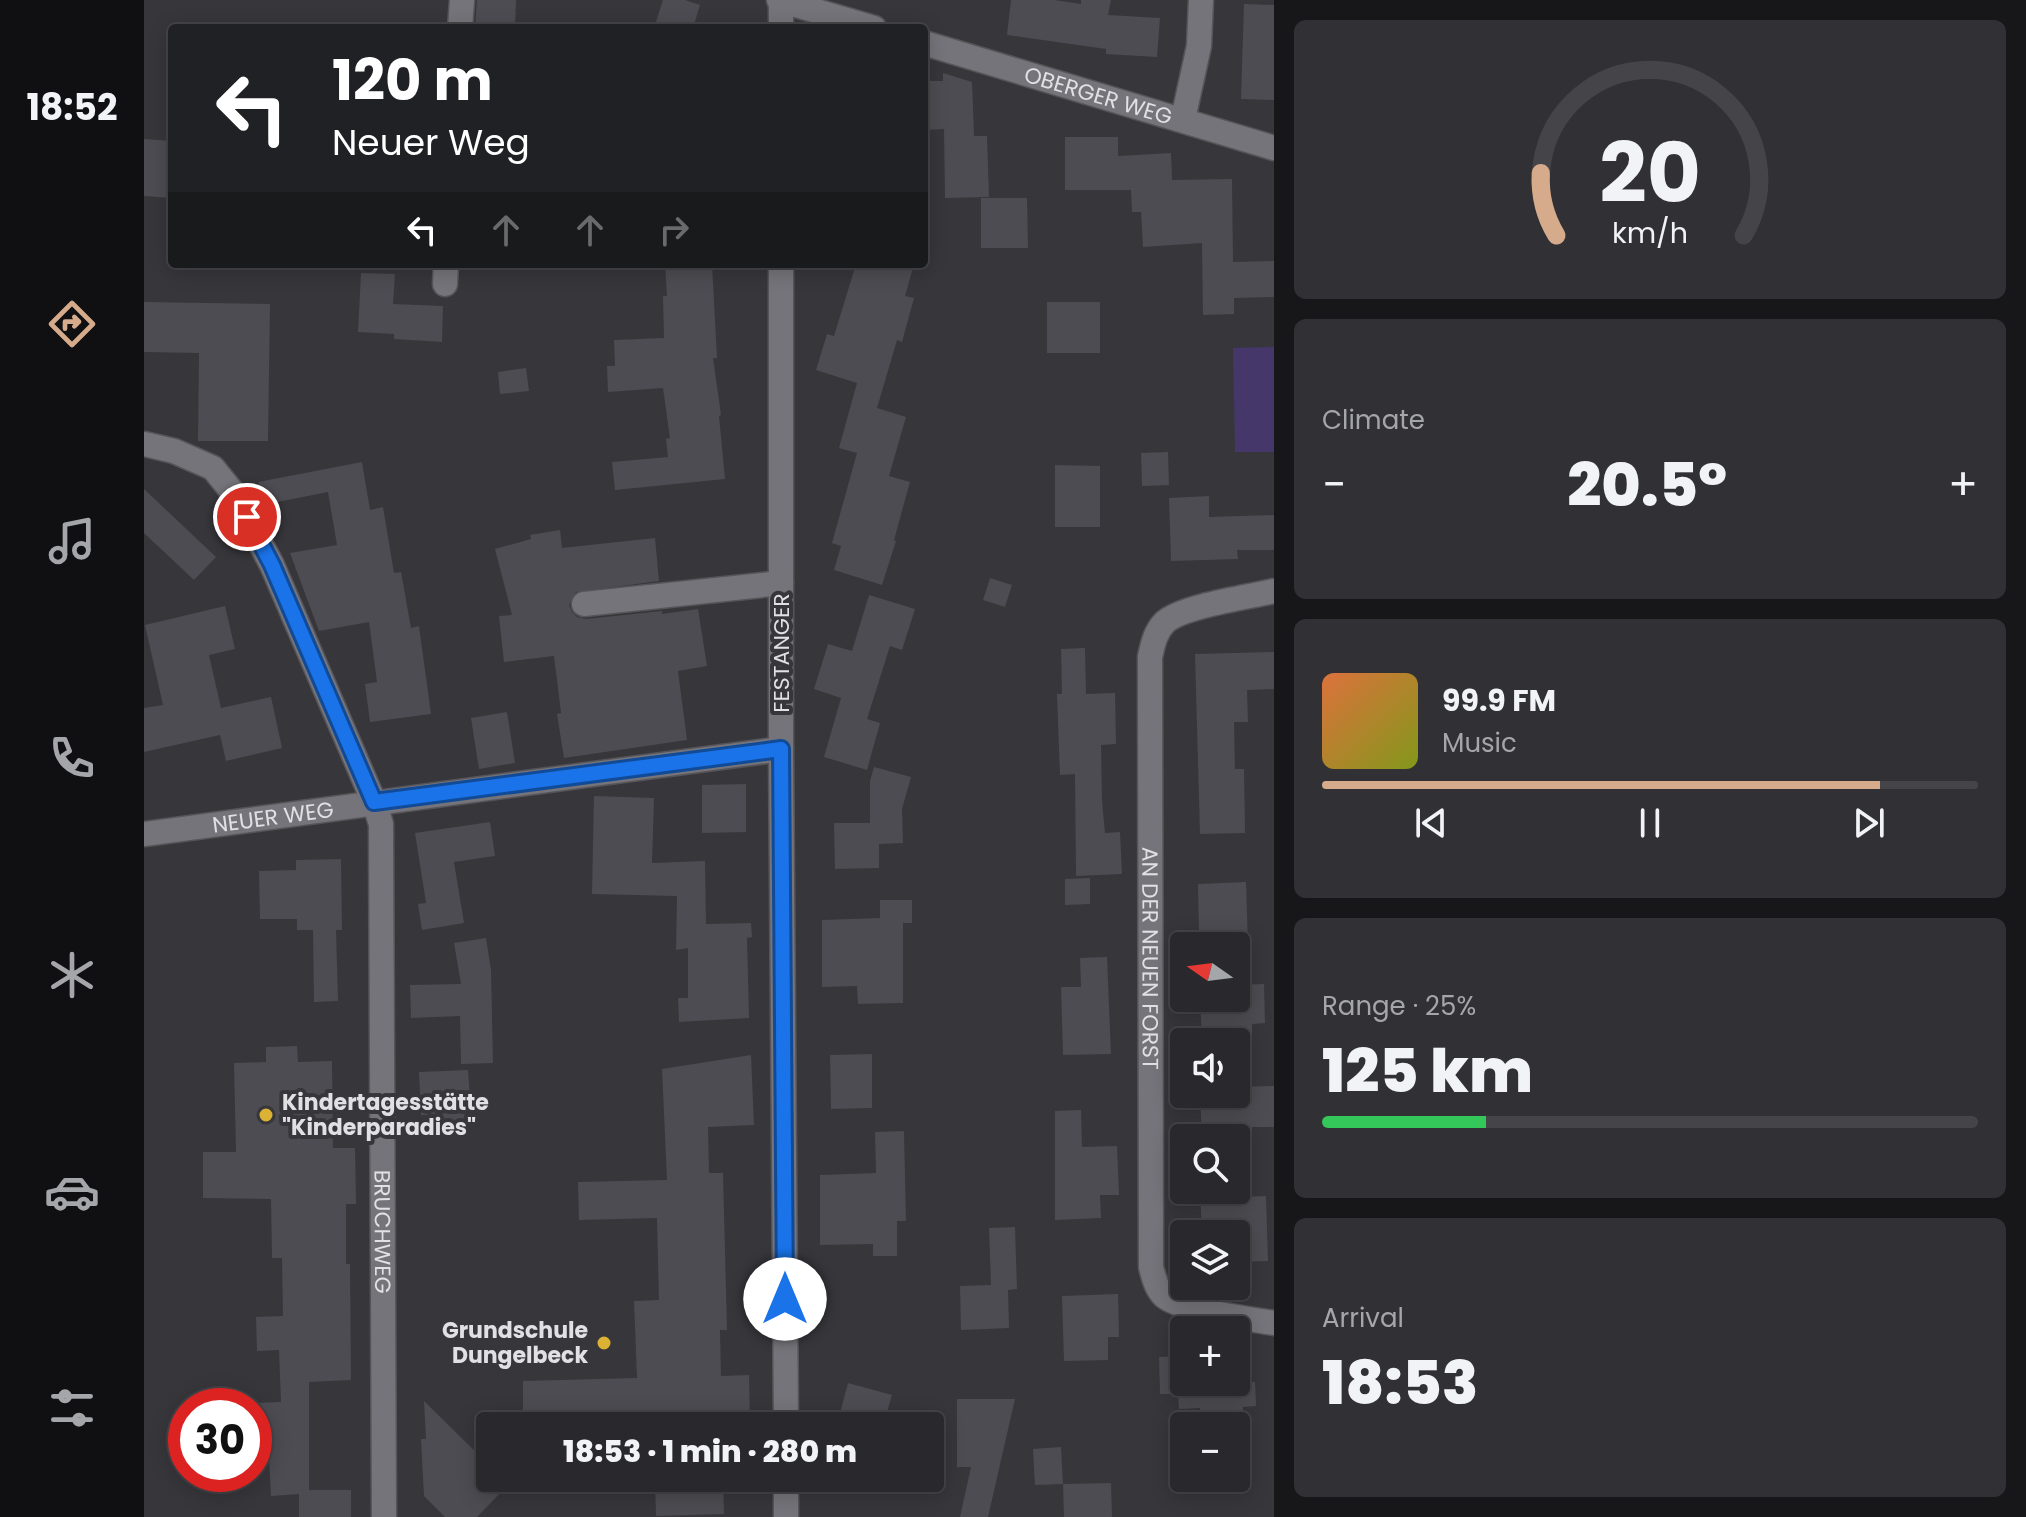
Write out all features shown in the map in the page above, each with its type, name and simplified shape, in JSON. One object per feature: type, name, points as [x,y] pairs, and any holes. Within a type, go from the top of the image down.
[{"type":"street","points":[[460,24],[462,0]]},
{"type":"street","points":[[781,24],[780,0],[861,24]]},
{"type":"street","points":[[1183,119],[1199,46],[1201,0]]},
{"type":"street","name":"OBERGER WEG","points":[[928,44],[1274,148]]},
{"type":"street","name":"FESTANGER","points":[[781,268],[786,1412]]},
{"type":"street","name":"BRUCHWEG","points":[[144,444],[174,451],[213,468],[234,494],[272,565],[381,824],[384,1517]]},
{"type":"street","points":[[584,604],[781,583]]},
{"type":"street","name":"AN DER NEUEN FORST","points":[[1274,591],[1181,613],[1165,622],[1154,637],[1150,657],[1150,688],[1151,1267],[1156,1285],[1166,1298],[1181,1305],[1274,1323]]},
{"type":"street","name":"NEUER WEG","points":[[144,834],[781,749]]},
{"type":"street","points":[[786,1492],[786,1517]]},
{"type":"shaded area","points":[[1274,347],[1274,452],[1235,452],[1233,348]]},
{"type":"building","points":[[477,0],[516,0],[515,24],[475,24]]},
{"type":"building","points":[[663,0],[685,0],[700,5],[694,24],[656,22]]},
{"type":"building","points":[[1011,0],[1054,0],[1081,4],[1081,0],[1111,0],[1108,15],[1160,18],[1157,57],[1106,54],[1106,49],[1007,35]]},
{"type":"building","points":[[1244,4],[1274,5],[1274,100],[1241,99]]},
{"type":"building","points":[[943,73],[972,82],[974,136],[987,136],[989,197],[945,198],[944,129],[928,130],[928,81],[943,81]]},
{"type":"building","points":[[1065,137],[1118,137],[1118,156],[1171,153],[1172,180],[1232,179],[1233,262],[1274,261],[1274,297],[1234,298],[1234,314],[1203,315],[1202,243],[1143,247],[1141,212],[1132,212],[1131,190],[1065,190]]},
{"type":"building","points":[[144,139],[168,141],[168,198],[144,196]]},
{"type":"building","points":[[981,198],[1027,198],[1028,248],[981,248]]},
{"type":"building","points":[[665,268],[712,268],[717,358],[713,358],[725,479],[615,490],[612,462],[668,457],[666,439],[670,438],[663,388],[608,392],[607,366],[615,366],[614,340],[664,338],[663,296],[667,296]]},
{"type":"building","points":[[855,268],[913,268],[905,296],[914,298],[902,342],[897,340],[877,408],[906,417],[889,476],[910,482],[882,585],[834,570],[841,546],[832,543],[857,453],[839,448],[857,383],[816,370],[827,334],[834,336]]},
{"type":"building","points":[[361,273],[395,274],[393,304],[443,306],[442,342],[394,339],[394,334],[358,332]]},
{"type":"building","points":[[144,302],[270,304],[268,441],[198,441],[199,353],[144,352]]},
{"type":"building","points":[[1047,302],[1100,302],[1100,353],[1047,353]]},
{"type":"building","points":[[526,368],[529,391],[500,394],[498,372]]},
{"type":"building","points":[[1168,452],[1169,485],[1142,486],[1141,453]]},
{"type":"building","points":[[362,462],[370,510],[383,507],[394,573],[401,572],[411,628],[419,626],[431,714],[370,722],[365,684],[377,682],[369,622],[319,631],[290,553],[337,545],[328,492],[267,504],[258,482]]},
{"type":"building","points":[[1055,465],[1100,466],[1100,527],[1055,527]]},
{"type":"building","points":[[144,489],[216,557],[194,580],[144,533]]},
{"type":"building","points":[[1209,496],[1209,517],[1274,515],[1274,550],[1237,550],[1238,559],[1171,561],[1169,498]]},
{"type":"building","points":[[560,530],[562,548],[655,538],[659,581],[576,592],[569,605],[577,617],[586,619],[662,611],[662,614],[698,609],[707,666],[678,671],[687,740],[564,758],[557,714],[561,713],[554,656],[504,662],[499,616],[512,615],[495,549],[531,539],[530,535]]},
{"type":"building","points":[[990,578],[1012,585],[1005,607],[983,600]]},
{"type":"building","points":[[869,595],[915,609],[902,650],[890,646],[867,719],[880,723],[867,770],[824,757],[841,698],[814,689],[828,644],[852,651]]},
{"type":"building","points":[[225,606],[235,649],[209,655],[221,708],[271,697],[282,748],[226,761],[220,735],[144,752],[144,708],[163,705],[145,625]]},
{"type":"building","points":[[1085,648],[1086,694],[1115,693],[1116,744],[1101,745],[1102,801],[1105,833],[1120,832],[1122,874],[1076,876],[1075,774],[1060,775],[1057,694],[1062,694],[1061,649]]},
{"type":"building","points":[[1274,652],[1274,689],[1247,690],[1248,722],[1234,722],[1235,769],[1244,769],[1245,833],[1200,834],[1195,654]]},
{"type":"building","points":[[507,712],[515,763],[479,769],[471,718]]},
{"type":"building","points":[[874,767],[911,777],[902,809],[903,843],[879,844],[879,868],[835,869],[834,823],[870,823],[870,781]]},
{"type":"building","points":[[746,784],[746,832],[702,833],[702,785]]},
{"type":"building","points":[[594,796],[654,798],[652,863],[705,861],[706,924],[751,923],[752,937],[747,938],[749,1018],[679,1022],[678,998],[688,998],[688,948],[676,950],[677,896],[592,894]]},
{"type":"building","points":[[490,822],[495,856],[454,862],[464,923],[422,930],[418,904],[426,903],[415,833]]},
{"type":"building","points":[[341,859],[342,930],[336,930],[338,1001],[314,1002],[313,930],[297,930],[297,919],[260,919],[259,871],[296,870],[296,860]]},
{"type":"building","points":[[1090,878],[1090,904],[1065,905],[1065,879]]},
{"type":"building","points":[[1246,882],[1248,932],[1199,932],[1198,884]]},
{"type":"building","points":[[880,900],[912,900],[912,923],[903,923],[903,1003],[858,1004],[857,986],[822,987],[822,920],[880,918]]},
{"type":"building","points":[[486,938],[491,970],[493,1063],[461,1064],[460,1016],[411,1018],[410,985],[461,984],[454,943]]},
{"type":"building","points":[[1107,957],[1111,1054],[1063,1055],[1061,987],[1081,987],[1080,958]]},
{"type":"building","points":[[1250,984],[1264,984],[1265,1023],[1252,1024],[1252,1042],[1250,1028],[1201,1028],[1201,1012],[1250,1012]]},
{"type":"building","points":[[297,1046],[298,1062],[332,1061],[333,1148],[355,1148],[356,1204],[346,1204],[351,1380],[309,1382],[309,1490],[351,1490],[351,1517],[299,1517],[299,1494],[271,1496],[272,1402],[281,1402],[279,1350],[257,1351],[256,1317],[283,1316],[282,1258],[272,1258],[271,1199],[203,1198],[203,1152],[236,1152],[234,1063],[266,1062],[266,1047]]},
{"type":"building","points":[[872,1054],[872,1108],[831,1109],[830,1055]]},
{"type":"building","points":[[751,1055],[754,1125],[708,1127],[709,1173],[723,1173],[727,1330],[720,1330],[721,1376],[749,1375],[750,1412],[523,1412],[523,1381],[637,1378],[634,1301],[659,1300],[657,1218],[579,1220],[578,1182],[667,1180],[662,1069]]},
{"type":"building","points":[[468,1070],[471,1113],[466,1114],[467,1129],[437,1130],[436,1115],[421,1115],[419,1072]]},
{"type":"building","points":[[1274,1086],[1274,1127],[1252,1127],[1250,1138],[1250,1124],[1201,1124],[1201,1108],[1250,1108],[1250,1087]]},
{"type":"building","points":[[1081,1110],[1082,1147],[1117,1146],[1119,1195],[1100,1195],[1101,1218],[1055,1220],[1055,1111]]},
{"type":"building","points":[[904,1131],[906,1221],[897,1221],[897,1256],[873,1256],[873,1244],[820,1245],[820,1175],[876,1173],[875,1132]]},
{"type":"building","points":[[1266,1196],[1268,1261],[1250,1262],[1250,1220],[1201,1220],[1201,1204],[1250,1204],[1250,1197]]},
{"type":"building","points":[[1015,1227],[1017,1289],[1008,1290],[1009,1328],[961,1330],[960,1286],[991,1285],[989,1228]]},
{"type":"building","points":[[1118,1294],[1119,1337],[1108,1337],[1108,1360],[1064,1361],[1062,1296]]},
{"type":"building","points":[[1159,1357],[1170,1357],[1170,1394],[1160,1394]]},
{"type":"building","points":[[1250,1382],[1255,1382],[1256,1406],[1243,1407],[1243,1412],[1179,1409],[1178,1396],[1250,1396]]},
{"type":"building","points":[[848,1383],[892,1395],[887,1412],[840,1412]]},
{"type":"building","points":[[957,1399],[1015,1399],[988,1517],[960,1517],[971,1467],[957,1467]]},
{"type":"building","points":[[424,1401],[476,1452],[476,1492],[501,1492],[477,1517],[445,1517],[424,1496],[421,1439],[426,1439]]},
{"type":"building","points":[[1061,1447],[1063,1484],[1035,1485],[1033,1449]]},
{"type":"building","points":[[1111,1483],[1112,1517],[1064,1517],[1063,1484]]},
{"type":"building","points":[[655,1492],[723,1492],[724,1514],[656,1516]]},
{"type":"place","name":"Kindertagesstätte \"Kinderparadies\"","points":[[266,1115]]},
{"type":"place","name":"Grundschule Dungelbeck","points":[[604,1343]]},
{"type":"route","points":[[247,517],[272,565],[374,802],[781,749],[785,1299]]}]
